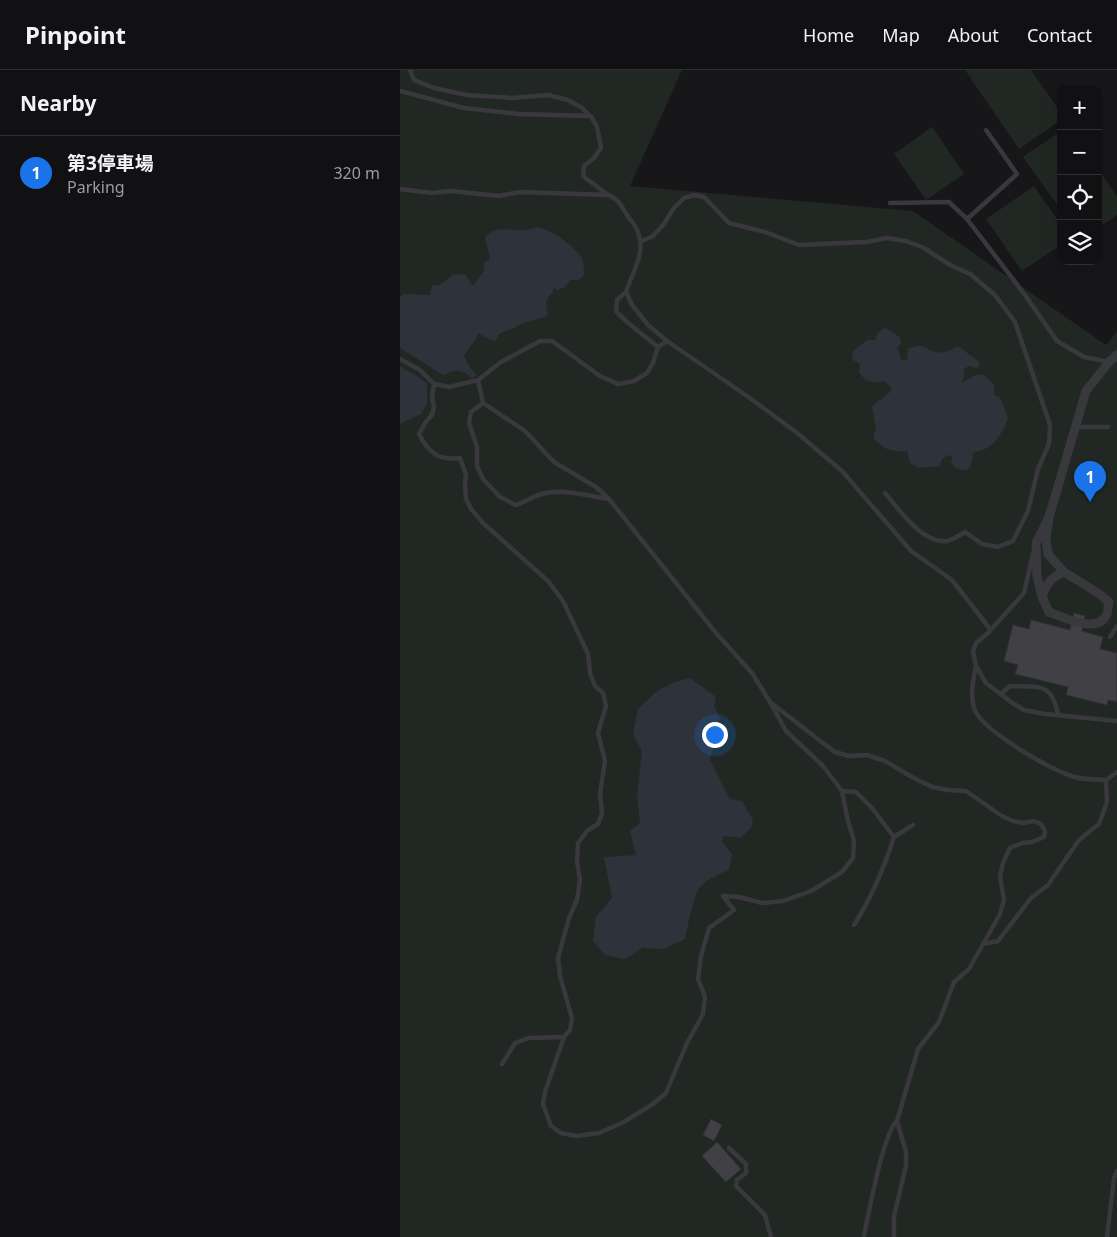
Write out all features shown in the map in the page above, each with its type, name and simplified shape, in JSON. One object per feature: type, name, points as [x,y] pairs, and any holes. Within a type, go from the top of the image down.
[{"type":"street","points":[[1049,517],[1036,543],[1037,576],[1042,597],[1049,612],[1085,624],[1099,623],[1107,615],[1109,602],[1064,572],[1048,554],[1046,540],[1049,517],[1086,391],[1117,355]]},
{"type":"street","points":[[1042,597],[1046,584],[1053,576],[1064,572]]},
{"type":"lane","points":[[410,70],[414,80],[434,88],[467,95],[512,98],[548,94],[568,100],[582,108],[590,116],[597,127],[601,148],[594,158],[584,166],[582,176],[621,203],[636,229],[640,242],[641,250],[637,268],[630,279],[626,292],[616,300],[616,311],[625,321],[637,328],[658,347]]},
{"type":"lane","points":[[400,90],[464,108],[520,114],[590,116]]},
{"type":"lane","points":[[967,219],[1017,174],[986,130]]},
{"type":"lane","points":[[400,190],[451,191],[499,196],[519,192],[609,195]]},
{"type":"lane","points":[[640,242],[653,236],[664,224],[673,209],[684,198],[694,195],[704,197],[729,223],[765,232],[799,245],[866,242],[887,238],[906,241],[924,248],[950,266],[970,274],[996,295],[1016,322],[1050,425],[1049,444],[1038,469],[1028,511],[1013,541],[998,547],[982,544],[965,532],[947,541],[930,538],[914,526],[885,493]]},
{"type":"lane","points":[[890,203],[949,202],[967,219],[1025,295],[1057,341],[1084,357],[1109,362]]},
{"type":"lane","points":[[626,292],[632,306],[648,325],[667,341],[748,396],[842,471],[911,551],[952,580],[990,629]]},
{"type":"lane","points":[[400,359],[420,370],[434,384],[449,386],[478,380],[502,362],[540,341],[552,341],[600,376],[618,384],[634,380],[647,373],[653,363],[658,347],[667,341]]},
{"type":"lane","points":[[434,384],[432,415],[419,434],[425,446],[438,456],[448,460],[460,458],[466,475],[466,499],[471,509],[483,523],[548,581],[563,601],[588,654],[590,673],[595,686],[603,692],[606,706],[598,733],[605,761],[600,794],[602,813],[598,824],[587,831],[578,843],[579,887],[558,958],[560,976],[572,1018],[570,1030],[564,1037],[545,1092],[543,1104],[551,1126],[561,1133],[576,1136],[599,1133],[622,1123],[653,1104],[666,1093],[687,1043],[703,1014],[705,997],[698,979],[701,956],[709,928],[734,910],[724,896],[739,897],[762,903],[783,901],[811,891],[842,872],[853,858],[854,841],[842,791],[823,766],[786,731],[752,673],[716,633],[609,499],[596,487],[554,462],[525,431],[483,403],[478,380]]},
{"type":"lane","points":[[483,403],[471,412],[469,423],[477,447],[477,466],[483,479],[500,497],[516,505],[548,492],[609,499]]},
{"type":"lane","points":[[1075,427],[1108,427]]},
{"type":"lane","points":[[1036,543],[1024,593],[976,642],[973,652],[976,666],[986,683],[1024,710],[1117,721]]},
{"type":"lane","points":[[1110,636],[1117,626]]},
{"type":"lane","points":[[976,666],[971,691],[974,710],[988,728],[1027,754],[1075,778],[1106,780],[1117,772]]},
{"type":"lane","points":[[1001,694],[1010,686],[1039,688],[1050,692],[1055,700],[1058,715]]},
{"type":"lane","points":[[770,702],[835,752],[849,756],[866,755],[885,761],[932,787],[966,791],[1002,816],[1023,823],[1033,821],[1041,824],[1046,831],[1044,837],[1010,848],[1003,863],[1000,876],[1004,900],[1000,914],[969,969],[954,982],[939,1022],[918,1049],[897,1121],[906,1152],[906,1166],[894,1216],[894,1237]]},
{"type":"lane","points":[[983,944],[998,941],[1031,898],[1048,885],[1079,840],[1099,824],[1107,802],[1106,780]]},
{"type":"lane","points":[[842,791],[856,792],[872,808],[894,837]]},
{"type":"lane","points":[[854,925],[868,904],[894,837],[913,825]]},
{"type":"lane","points":[[502,1064],[515,1043],[529,1038],[564,1037]]},
{"type":"lane","points":[[870,1237],[863,1236],[879,1167],[892,1124],[897,1121]]},
{"type":"lane","points":[[729,1148],[746,1164],[746,1172],[737,1180],[736,1186],[765,1215],[771,1237]]},
{"type":"lane","points":[[1107,1237],[1114,1178],[1117,1171]]},
{"type":"shaded area","points":[[400,70],[682,70],[630,186],[913,211],[1106,345],[1117,332],[1117,1237],[400,1237]]},
{"type":"shaded area","points":[[965,70],[1031,70],[1057,107],[1057,123],[1019,149]]},
{"type":"shaded area","points":[[932,127],[964,174],[926,200],[894,154]]},
{"type":"shaded area","points":[[1057,134],[1057,204],[1023,157]]},
{"type":"shaded area","points":[[1102,175],[1117,196],[1117,215],[1102,225]]},
{"type":"shaded area","points":[[1034,186],[1057,219],[1057,248],[1022,271],[986,219]]},
{"type":"shaded area","points":[[538,227],[554,234],[570,245],[580,255],[584,266],[584,275],[579,280],[570,280],[564,288],[557,290],[553,287],[553,293],[546,302],[548,315],[500,333],[495,342],[478,333],[464,356],[471,369],[477,375],[472,378],[458,371],[443,375],[400,348],[400,297],[404,294],[429,295],[433,285],[440,285],[452,275],[465,274],[473,286],[484,271],[484,263],[490,259],[485,237],[494,231],[504,229],[525,230]]},
{"type":"shaded area","points":[[885,328],[900,337],[901,343],[897,348],[902,360],[907,360],[908,349],[917,346],[941,352],[958,346],[978,361],[980,365],[977,368],[968,366],[964,370],[961,383],[982,374],[994,384],[995,396],[998,396],[1001,401],[1008,419],[993,444],[973,453],[971,465],[967,470],[955,468],[951,462],[953,457],[948,455],[942,459],[940,466],[918,468],[910,463],[907,451],[888,449],[873,438],[876,429],[872,406],[889,393],[892,388],[885,381],[873,382],[864,378],[859,372],[860,364],[853,360],[852,352],[867,340],[875,340],[878,332]]},
{"type":"shaded area","points":[[400,366],[427,384],[427,404],[421,414],[400,424]]},
{"type":"shaded area","points":[[690,678],[716,697],[714,706],[720,718],[710,760],[730,799],[742,801],[753,820],[751,828],[740,838],[724,836],[722,841],[732,854],[729,870],[711,878],[698,890],[685,939],[664,949],[643,948],[625,959],[605,955],[593,941],[596,917],[612,898],[604,857],[636,855],[630,831],[640,823],[637,795],[642,751],[633,734],[638,709],[657,691],[675,682]]},
{"type":"building","points":[[1074,613],[1085,616],[1082,631],[1103,637],[1100,649],[1117,653],[1117,702],[1108,700],[1107,705],[1066,695],[1068,687],[1015,674],[1018,665],[1004,661],[1013,625],[1029,629],[1031,620],[1070,630]]},
{"type":"building","points":[[711,1119],[722,1125],[714,1141],[703,1135]]},
{"type":"building","points":[[717,1142],[741,1169],[726,1182],[702,1156]]},
{"type":"place","name":"第3停車場","points":[[1090,502]]}]
